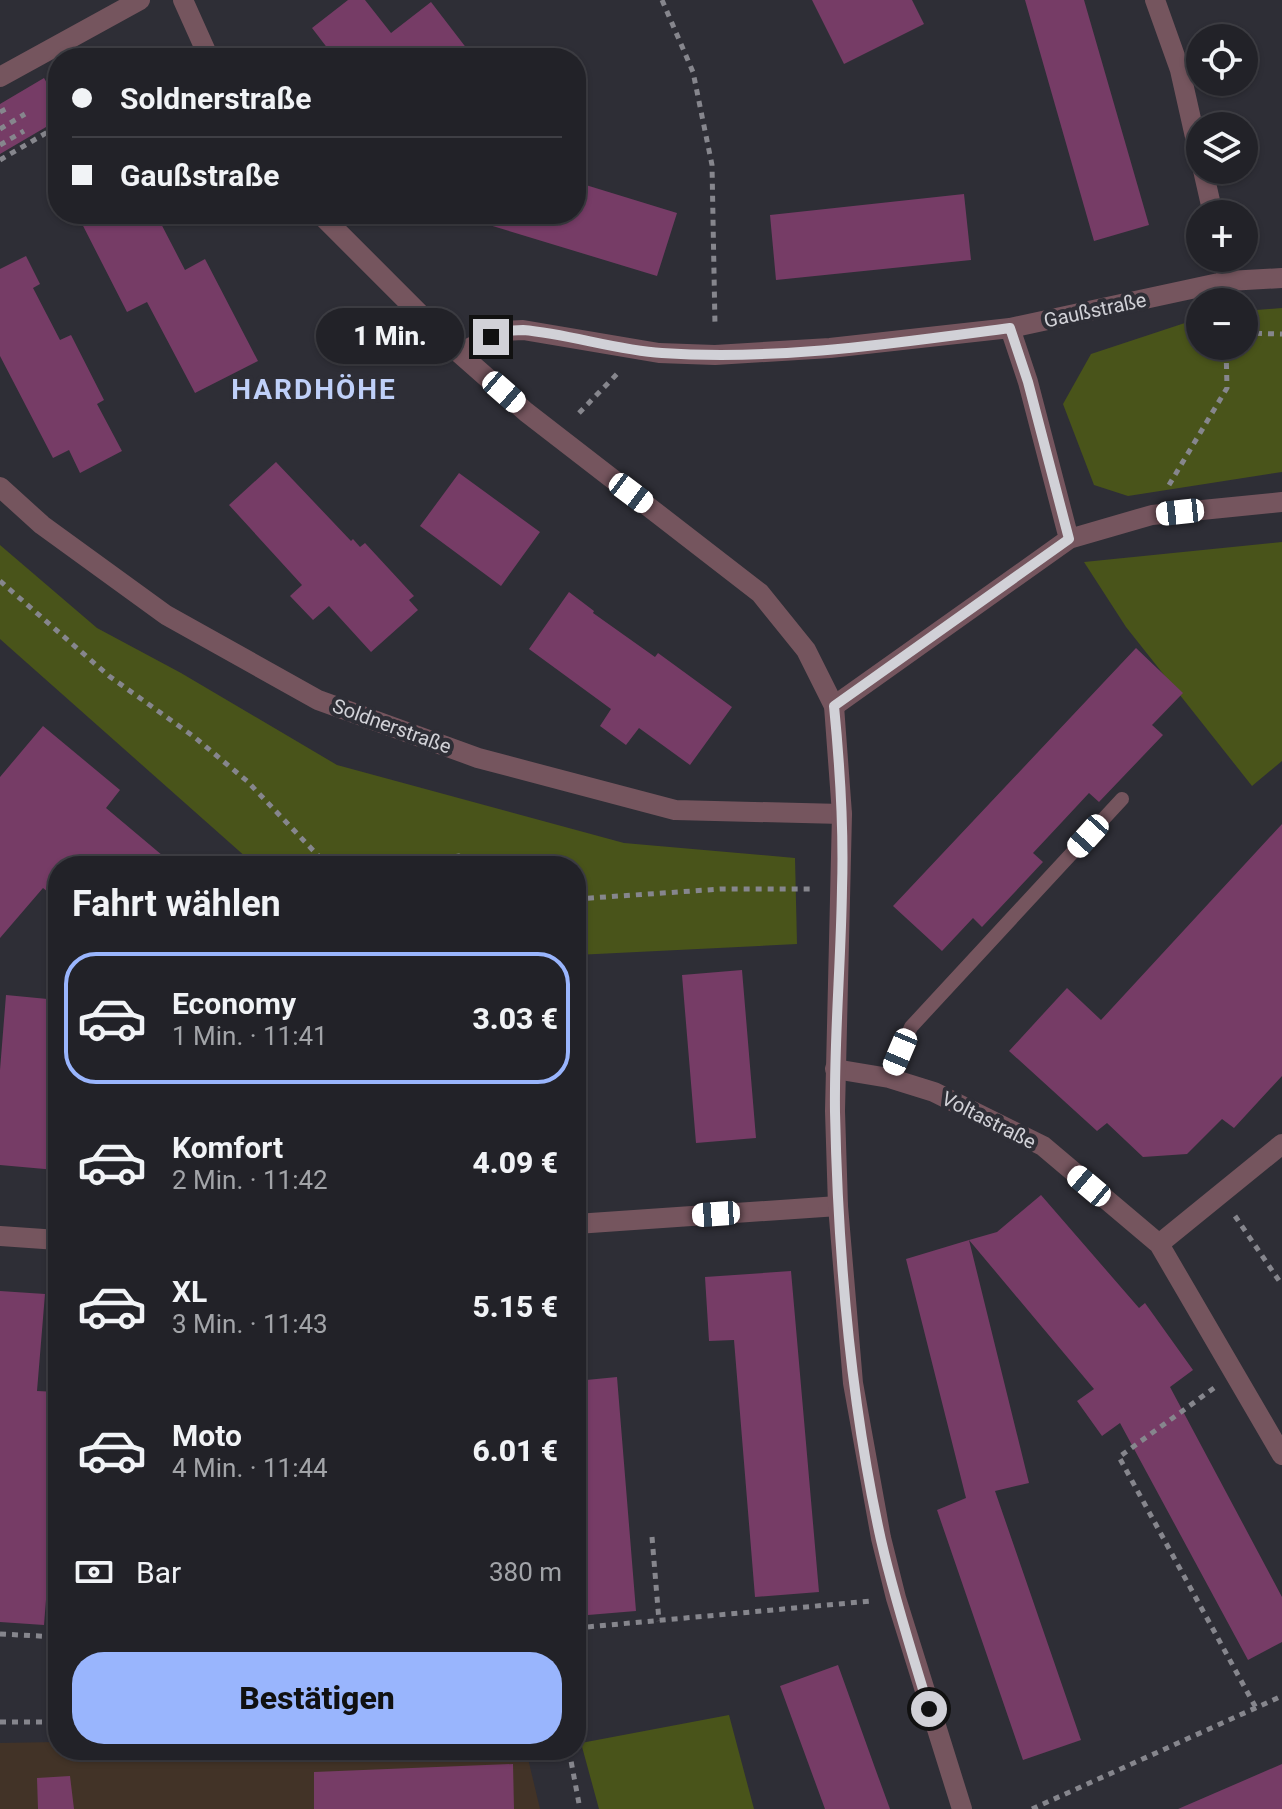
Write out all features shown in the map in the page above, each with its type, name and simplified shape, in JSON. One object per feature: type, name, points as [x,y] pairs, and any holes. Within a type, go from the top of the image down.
[{"type":"street","points":[[53,48],[140,0]]},
{"type":"street","points":[[183,0],[205,48]]},
{"type":"street","points":[[1155,0],[1180,70],[1189,112]]},
{"type":"street","points":[[0,77],[48,51]]},
{"type":"street","points":[[330,224],[459,353],[557,437],[760,593],[806,650],[834,706],[842,814],[835,1069],[838,1206],[853,1383],[881,1538],[896,1598],[962,1809]]},
{"type":"street","points":[[1226,272],[1228,281]]},
{"type":"street","name":"Gaußstraße","points":[[459,353],[505,331],[523,330],[659,353],[715,355],[830,348],[1010,328],[1228,281],[1282,278]]},
{"type":"street","points":[[1010,328],[1028,382],[1069,539]]},
{"type":"street","name":"Soldnerstraße","points":[[0,487],[42,525],[166,615],[318,700],[478,758],[675,810],[842,814]]},
{"type":"street","points":[[834,706],[1069,539],[1152,515],[1282,502]]},
{"type":"street","name":"Voltastraße","points":[[835,1069],[889,1078],[934,1092],[1043,1146],[1159,1244],[1282,1455]]},
{"type":"street","points":[[1159,1244],[1282,1144]]},
{"type":"street","points":[[586,1223],[838,1206]]},
{"type":"street","points":[[0,1236],[48,1239]]},
{"type":"lane","points":[[889,1078],[911,1027],[1122,799]]},
{"type":"path","points":[[662,0],[693,72],[712,165],[715,355]]},
{"type":"path","points":[[0,112],[10,107]]},
{"type":"path","points":[[0,129],[25,114]]},
{"type":"path","points":[[0,145],[24,131]]},
{"type":"path","points":[[0,160],[48,132]]},
{"type":"path","points":[[1258,333],[1282,334]]},
{"type":"path","points":[[1152,515],[1227,388],[1226,360]]},
{"type":"path","points":[[579,413],[623,369]]},
{"type":"path","points":[[0,581],[109,676],[193,736],[247,781],[318,856]]},
{"type":"path","points":[[586,898],[721,889],[842,889]]},
{"type":"path","points":[[1220,1194],[1282,1285]]},
{"type":"path","points":[[1234,1373],[1119,1457],[1256,1708]]},
{"type":"path","points":[[652,1537],[659,1621]]},
{"type":"path","points":[[586,1627],[896,1598]]},
{"type":"path","points":[[0,1634],[48,1636]]},
{"type":"path","points":[[1032,1809],[1282,1696]]},
{"type":"path","points":[[0,1722],[48,1722]]},
{"type":"path","points":[[571,1760],[580,1809]]},
{"type":"shaded area","points":[[48,1742],[48,1760],[528,1760],[540,1809],[0,1809],[0,1743]]},
{"type":"green space","points":[[1282,308],[1282,472],[1128,496],[1094,485],[1063,404],[1091,354],[1186,323],[1186,360],[1258,360],[1258,310]]},
{"type":"green space","points":[[1282,542],[1282,761],[1252,786],[1126,627],[1084,562]]},
{"type":"green space","points":[[0,545],[97,628],[181,673],[337,765],[624,843],[795,858],[797,944],[586,955],[586,856],[245,856],[0,639]]},
{"type":"green space","points":[[729,1715],[754,1809],[599,1809],[586,1760],[586,1742]]},
{"type":"building","points":[[348,0],[365,0],[391,33],[431,2],[466,48],[327,48],[312,28]]},
{"type":"building","points":[[812,0],[912,0],[924,24],[844,64]]},
{"type":"building","points":[[1025,0],[1084,0],[1149,225],[1094,241]]},
{"type":"building","points":[[44,78],[48,85],[48,126],[0,154],[0,104]]},
{"type":"building","points":[[586,185],[677,213],[657,276],[486,224],[586,224]]},
{"type":"building","points":[[964,194],[971,260],[776,280],[770,215]]},
{"type":"building","points":[[82,224],[161,224],[185,270],[205,259],[258,361],[195,393],[147,302],[127,312]]},
{"type":"building","points":[[26,256],[40,284],[33,288],[60,340],[71,335],[104,400],[97,404],[122,451],[80,473],[69,450],[53,458],[0,356],[0,269]]},
{"type":"building","points":[[276,462],[351,541],[353,539],[360,547],[365,543],[414,596],[409,600],[418,610],[371,652],[329,606],[313,620],[290,596],[302,585],[229,505]]},
{"type":"building","points":[[459,473],[540,532],[501,586],[420,526]]},
{"type":"building","points":[[569,592],[655,657],[658,653],[732,707],[690,765],[639,728],[626,745],[600,726],[611,709],[529,649]]},
{"type":"building","points":[[1136,648],[1183,693],[1152,725],[1163,735],[1099,802],[1089,793],[1033,853],[1043,862],[982,927],[973,918],[942,951],[893,906]]},
{"type":"building","points":[[43,726],[120,790],[106,808],[163,856],[48,856],[48,892],[43,888],[0,938],[0,777]]},
{"type":"building","points":[[1282,824],[1282,1076],[1234,1128],[1222,1119],[1187,1154],[1143,1157],[1107,1123],[1097,1131],[1009,1051],[1067,988],[1101,1020]]},
{"type":"building","points":[[742,970],[756,1138],[696,1143],[682,975]]},
{"type":"building","points":[[6,995],[48,999],[48,1169],[0,1165],[0,1070]]},
{"type":"building","points":[[1041,1195],[1139,1308],[1145,1303],[1193,1370],[1170,1387],[1282,1597],[1282,1642],[1248,1660],[1120,1423],[1102,1436],[1077,1401],[1094,1389],[969,1240],[997,1232]]},
{"type":"building","points":[[969,1240],[1029,1483],[995,1491],[1081,1740],[1023,1760],[937,1510],[966,1498],[906,1259]]},
{"type":"building","points":[[791,1271],[819,1592],[755,1597],[734,1340],[709,1341],[705,1277]]},
{"type":"building","points":[[0,1291],[45,1294],[37,1391],[48,1392],[48,1575],[44,1625],[0,1622]]},
{"type":"building","points":[[617,1377],[636,1611],[586,1615],[586,1380]]},
{"type":"building","points":[[838,1665],[890,1809],[825,1809],[780,1686]]},
{"type":"building","points":[[513,1764],[514,1809],[314,1809],[314,1772]]},
{"type":"building","points":[[1282,1764],[1282,1809],[1178,1809]]},
{"type":"building","points":[[70,1776],[74,1809],[38,1809],[37,1778]]},
{"type":"district","name":"HARDHÖHE","points":[[314,389]]},
{"type":"route","points":[[491,337],[505,331],[538,331],[659,353],[715,355],[830,348],[1010,328],[1028,382],[1069,539],[834,706],[842,814],[836,1142],[838,1206],[853,1383],[881,1538],[929,1709]]}]
